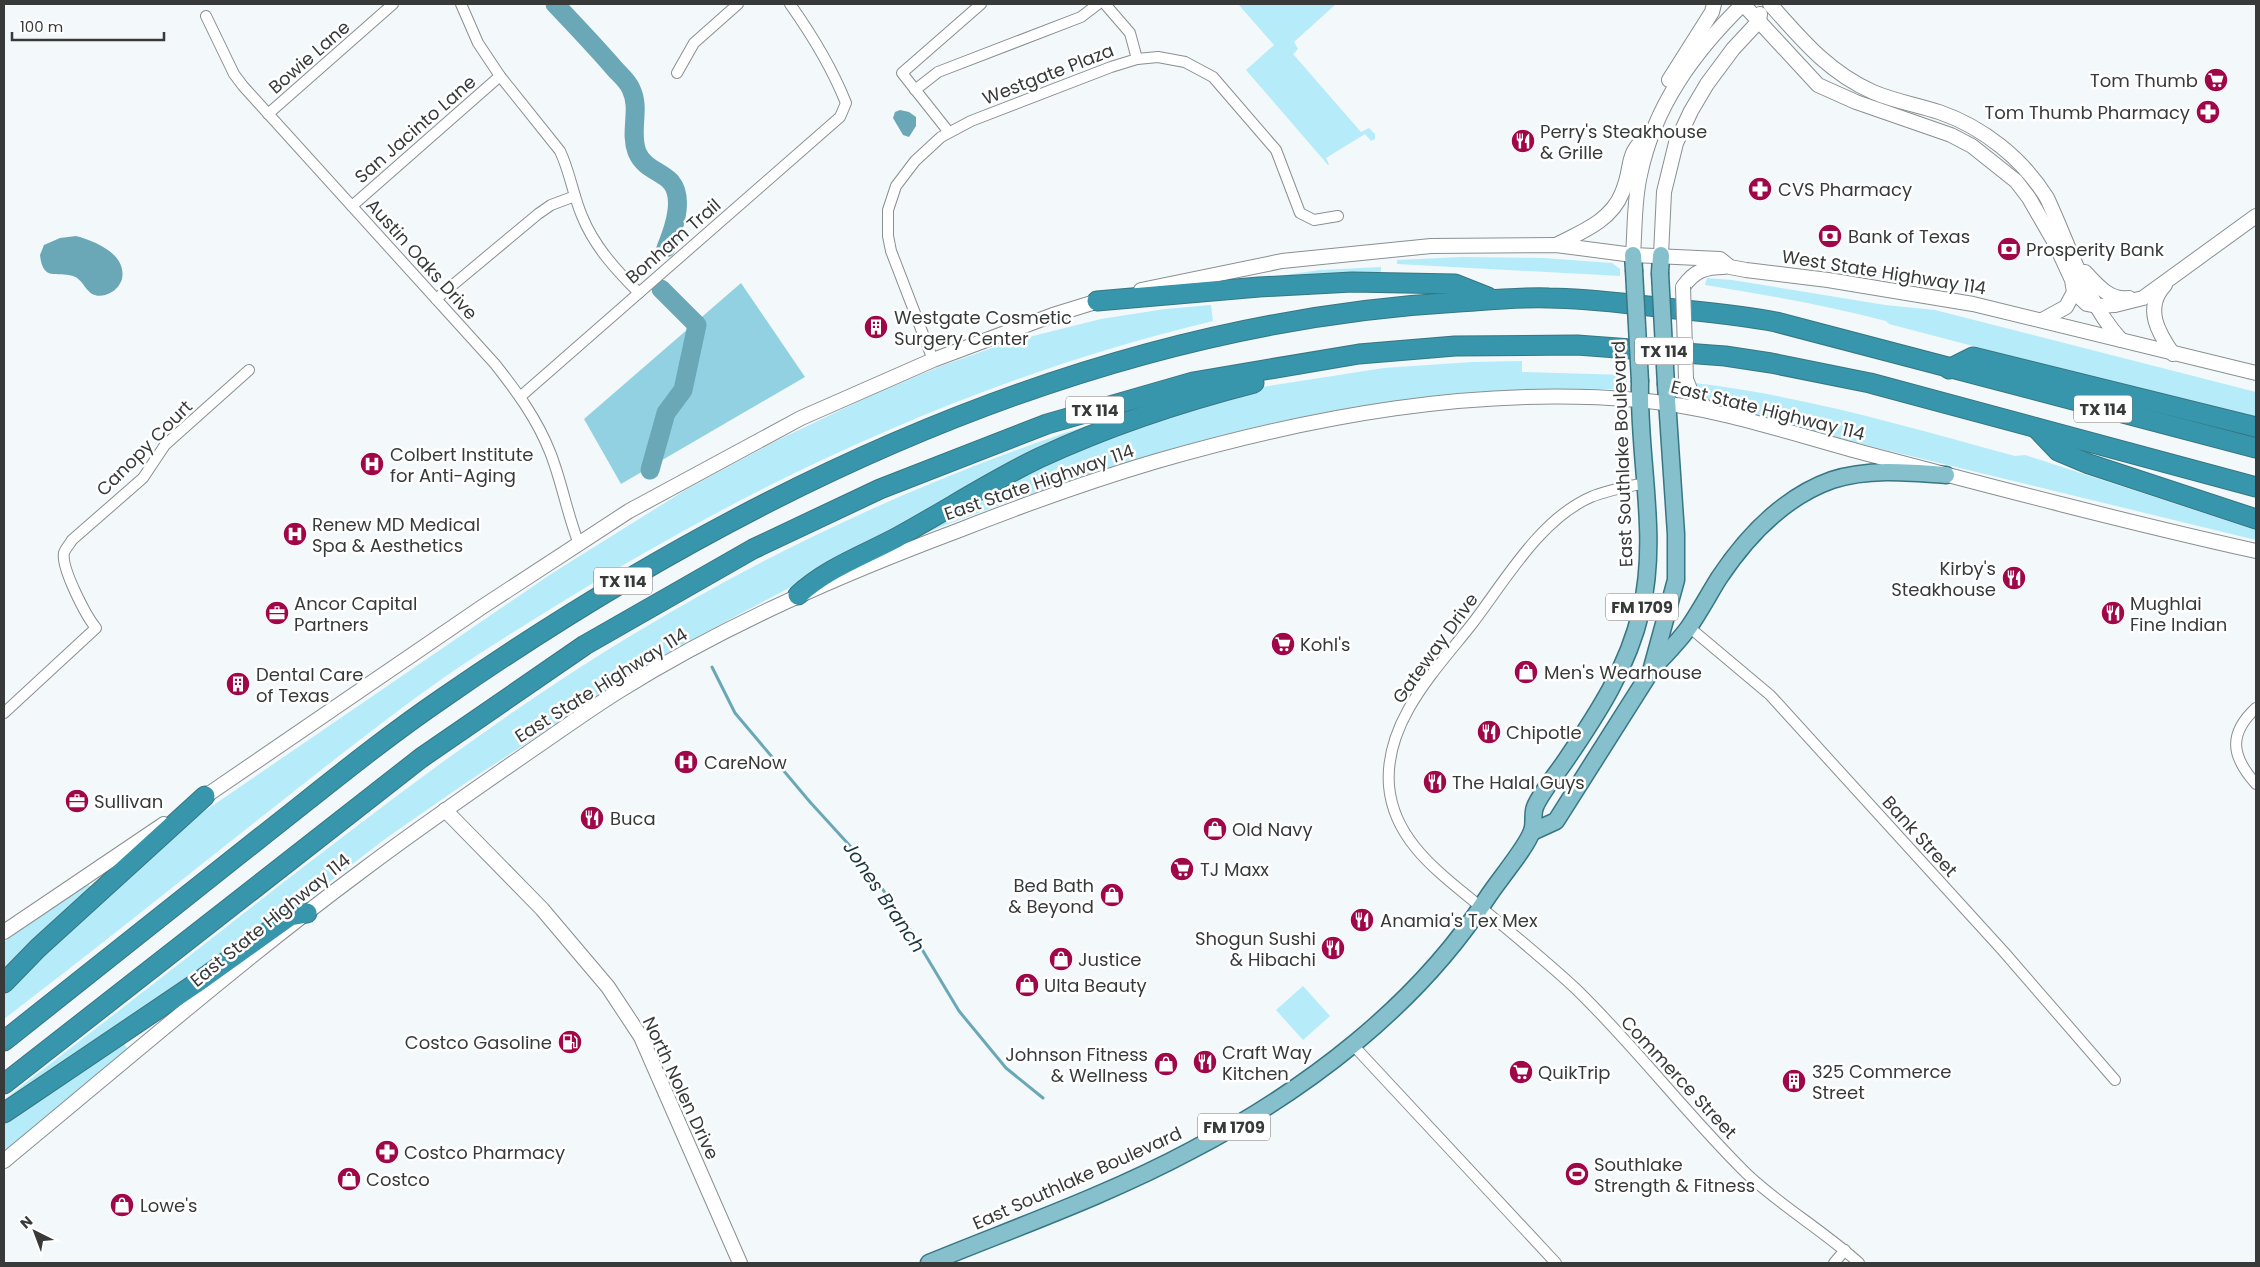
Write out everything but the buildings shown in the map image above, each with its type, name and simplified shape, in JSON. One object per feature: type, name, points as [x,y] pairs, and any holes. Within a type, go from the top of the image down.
[{"type":"highway","points":[[1097,301],[1259,287],[1352,282],[1455,284],[1496,300]]},
{"type":"highway","name":"TX 114","points":[[4,1041],[348,769],[440,700],[592,600],[651,565],[831,472],[924,430],[1001,400],[1096,368],[1173,347],[1235,332],[1342,313],[1401,305],[1549,298],[1601,301],[1747,316],[1849,340],[1949,369],[2256,448]]},
{"type":"highway","name":"TX 114","points":[[4,1084],[421,758],[585,646],[753,549],[880,489],[1047,424],[1193,382],[1359,354],[1430,347],[1577,344],[1725,356],[1826,373],[2256,487]]},
{"type":"highway","points":[[798,595],[816,579],[896,538],[993,482],[1038,459],[1099,432],[1188,400],[1276,378],[1342,366],[1408,358],[1430,347]]},
{"type":"highway","points":[[1949,369],[1973,357],[2256,427]]},
{"type":"highway","points":[[2036,428],[2058,451],[2089,464],[2256,518]]},
{"type":"highway","points":[[4,982],[38,948],[204,796]]},
{"type":"highway","points":[[4,1113],[195,984],[290,916],[307,913]]},
{"type":"main road","points":[[1634,262],[1639,177],[1653,129],[1663,104],[1670,76],[1712,12],[1714,4]]},
{"type":"main road","points":[[1663,104],[1679,79],[1706,44],[1749,10],[1763,4]]},
{"type":"main road","points":[[1770,4],[1818,56],[1836,71],[1876,93],[1941,113],[1963,123],[1999,144],[2027,172],[2047,198],[2097,306],[2108,326],[2121,340]]},
{"type":"main road","points":[[1749,10],[1818,85],[1870,107],[1956,138],[1972,146],[2016,181],[2029,198],[2055,243],[2072,280],[2074,292],[2066,308],[2044,319]]},
{"type":"main road","points":[[1661,255],[1664,192],[1676,143],[1691,110],[1707,84],[1733,49],[1749,10]]},
{"type":"main road","points":[[1870,107],[1876,93]]},
{"type":"main road","points":[[1956,138],[1963,123]]},
{"type":"main road","points":[[1556,245],[1596,225],[1610,212],[1622,193],[1633,150],[1653,129]]},
{"type":"main road","points":[[2016,181],[2027,172]]},
{"type":"main road","points":[[2074,292],[2087,304],[2097,306],[2115,305],[2143,298],[2256,216]]},
{"type":"main road","name":"West State Highway 114","points":[[1097,301],[1197,277],[1282,262],[1403,248],[1556,245],[1634,262],[1661,255],[1720,259],[1730,267],[1948,299],[2044,319],[2173,354],[2256,373]]},
{"type":"main road","name":"FM 1709","points":[[1532,832],[1556,821],[1651,671],[1676,580],[1675,527],[1666,404],[1660,273],[1661,255]]},
{"type":"main road","name":"East Southlake Boulevard","points":[[930,1263],[1131,1180],[1190,1152],[1254,1115],[1312,1076],[1378,1022],[1431,970],[1481,907],[1532,832],[1535,806],[1609,696],[1642,610],[1649,536],[1640,400],[1634,262]]},
{"type":"main road","points":[[2076,262],[2101,289],[2116,298],[2127,299],[2186,266]]},
{"type":"main road","points":[[2173,354],[2158,332],[2155,305],[2161,289],[2186,266]]},
{"type":"main road","points":[[1709,411],[1690,392],[1686,379],[1683,287],[1688,280],[1708,267],[1730,267]]},
{"type":"main road","points":[[4,932],[629,511],[801,418],[933,360],[1097,301]]},
{"type":"main road","name":"East State Highway 114","points":[[4,1161],[307,913],[445,810],[620,691],[701,644],[798,595],[906,550],[1096,479],[1207,447],[1334,417],[1470,399],[1532,395],[1640,400],[1709,411],[1946,475],[2256,550]]},
{"type":"main road","points":[[1651,671],[1689,627],[1721,576],[1755,531],[1789,502],[1832,480],[1854,475],[1896,471],[1946,475]]},
{"type":"main road","points":[[1676,580],[1676,600],[1689,627]]},
{"type":"main road","name":"North Nolen Drive","points":[[445,810],[542,909],[608,987],[641,1037],[740,1263]]},
{"type":"street","name":"Bowie Lane","points":[[268,114],[393,4]]},
{"type":"street","points":[[461,4],[478,43],[500,76],[560,151],[575,196],[593,238],[609,261],[639,293]]},
{"type":"street","points":[[677,73],[694,43],[738,4]]},
{"type":"street","name":"Bonham Trail","points":[[520,397],[840,117],[846,103],[839,86],[809,30],[790,4]]},
{"type":"street","points":[[948,131],[902,73],[981,4]]},
{"type":"street","points":[[915,90],[938,72],[1081,17],[1098,4]]},
{"type":"street","points":[[1105,4],[1130,34],[1137,59]]},
{"type":"street","name":"Austin Oaks Drive","points":[[206,16],[234,74],[495,364],[520,397],[539,427],[551,454],[572,529],[579,544]]},
{"type":"street","name":"Westgate Plaza","points":[[933,360],[891,251],[888,236],[888,210],[896,186],[905,172],[948,131],[970,120],[1137,59],[1158,57],[1173,59],[1198,68],[1213,77],[1276,150],[1300,213],[1314,220],[1338,216]]},
{"type":"street","name":"San Jacinto Lane","points":[[352,206],[500,76]]},
{"type":"street","points":[[436,299],[538,214],[551,205],[575,196]]},
{"type":"street","name":"Canopy Court","points":[[4,713],[96,628],[89,620],[65,566],[64,553],[72,540],[143,478],[165,445],[249,370]]},
{"type":"street","name":"Gateway Drive","points":[[1481,907],[1431,866],[1398,821],[1389,786],[1390,754],[1395,736],[1403,719],[1424,687],[1547,528],[1575,506],[1592,497],[1645,483]]},
{"type":"street","name":"Bank Street","points":[[1689,627],[1770,696],[1994,942],[2115,1080]]},
{"type":"street","points":[[2256,708],[2238,728],[2236,742],[2241,766],[2256,784]]},
{"type":"street","name":"Commerce Street","points":[[1481,907],[1575,988],[1745,1172],[1791,1212],[1845,1250],[1859,1263]]},
{"type":"street","points":[[1352,1044],[1556,1263]]},
{"type":"street","points":[[1834,1263],[1845,1250]]},
{"type":"shaded area","points":[[1238,4],[1336,4],[1294,42],[1298,49],[1293,54],[1361,132],[1369,128],[1375,134],[1375,139],[1371,141],[1365,134],[1326,158],[1328,165],[1246,70],[1274,45]]},
{"type":"shaded area","points":[[900,110],[909,112],[916,117],[916,126],[909,137],[903,135],[893,118],[895,112]]},
{"type":"shaded area","points":[[76,236],[100,245],[120,262],[122,279],[118,287],[112,292],[103,296],[92,294],[73,276],[51,274],[44,269],[40,255],[44,245],[60,238]]},
{"type":"shaded area","points":[[1462,257],[1544,258],[1612,263],[1620,269],[1620,276],[1397,264],[1397,260]]},
{"type":"shaded area","points":[[1381,267],[1381,275],[1250,280],[1320,270]]},
{"type":"shaded area","points":[[1707,278],[1732,280],[1885,305],[1935,310],[2256,392],[2256,420],[1889,324],[1886,321],[1863,315],[1705,285]]},
{"type":"shaded area","points":[[741,283],[805,377],[621,484],[584,419]]},
{"type":"shaded area","points":[[1211,305],[1213,321],[1127,344],[1043,370],[959,401],[797,472],[641,555],[505,637],[426,690],[4,1019],[4,988],[196,817],[551,574],[687,489],[778,440],[868,397],[941,366],[1009,342],[1101,319],[1165,309]]},
{"type":"shaded area","points":[[1522,361],[1522,372],[1626,375],[1627,382],[1621,389],[1536,390],[1451,395],[1383,403],[1316,414],[1249,429],[1118,465],[1053,486],[925,533],[923,529],[1000,485],[1095,440],[1262,387],[1384,368],[1472,362]]},
{"type":"shaded area","points":[[1695,383],[1816,404],[2015,456],[2025,455],[2256,530],[2256,540],[1730,412],[1713,405],[1703,398],[1696,389]]},
{"type":"shaded area","points":[[1117,416],[734,617],[639,670],[464,784],[385,839],[271,927],[4,1109],[5,1099],[320,854],[408,787],[543,691],[590,661],[752,567],[870,510],[992,459]]},
{"type":"shaded area","points":[[88,884],[92,889],[4,975],[4,942]]},
{"type":"shaded area","points":[[1303,986],[1330,1016],[1303,1040],[1276,1010]]},
{"type":"shaded area","points":[[122,1041],[129,1051],[4,1153],[4,1121]]},
{"type":"waterway","name":"Jones Branch","points":[[555,4],[628,83],[631,89],[635,104],[634,136],[637,152],[648,166],[671,182],[677,197],[676,215],[666,248]]},
{"type":"waterway","name":"Jones Branch","points":[[650,470],[666,413],[683,390],[697,325],[661,289]]},
{"type":"waterway","name":"Jones Branch","points":[[712,667],[735,713],[810,802],[862,859],[911,931],[959,1011],[1006,1068],[1043,1098]]},
{"type":"place","name":"Tom Thumb","points":[[2216,80]]},
{"type":"place","name":"Tom Thumb Pharmacy","points":[[2208,112]]},
{"type":"place","name":"Perry's Steakhouse & Grille","points":[[1523,141]]},
{"type":"place","name":"CVS Pharmacy","points":[[1760,189]]},
{"type":"place","name":"Bank of Texas","points":[[1830,236]]},
{"type":"place","name":"Prosperity Bank","points":[[2009,249]]},
{"type":"place","name":"Westgate Cosmetic Surgery Center","points":[[876,327]]},
{"type":"place","name":"Colbert Institute for Anti-Aging","points":[[372,464]]},
{"type":"place","name":"Renew MD Medical Spa & Aesthetics","points":[[295,534]]},
{"type":"place","name":"Kirby's Steakhouse","points":[[2014,578]]},
{"type":"place","name":"Ancor Capital Partners","points":[[277,613]]},
{"type":"place","name":"Mughlai Fine Indian","points":[[2113,613]]},
{"type":"place","name":"Kohl's","points":[[1283,644]]},
{"type":"place","name":"Men's Wearhouse","points":[[1526,672]]},
{"type":"place","name":"Dental Care of Texas","points":[[238,684]]},
{"type":"place","name":"Chipotle","points":[[1489,732]]},
{"type":"place","name":"CareNow","points":[[686,762]]},
{"type":"place","name":"The Halal Guys","points":[[1435,782]]},
{"type":"place","name":"Sullivan","points":[[77,801]]},
{"type":"place","name":"Buca","points":[[592,818]]},
{"type":"place","name":"Old Navy","points":[[1215,829]]},
{"type":"place","name":"TJ Maxx","points":[[1182,869]]},
{"type":"place","name":"Bed Bath & Beyond","points":[[1112,895]]},
{"type":"place","name":"Anamia's Tex Mex","points":[[1362,920]]},
{"type":"place","name":"Shogun Sushi & Hibachi","points":[[1333,948]]},
{"type":"place","name":"Justice","points":[[1061,959]]},
{"type":"place","name":"Ulta Beauty","points":[[1027,985]]},
{"type":"place","name":"Costco Gasoline","points":[[570,1042]]},
{"type":"place","name":"Craft Way Kitchen","points":[[1205,1062]]},
{"type":"place","name":"Johnson Fitness & Wellness","points":[[1166,1064]]},
{"type":"place","name":"QuikTrip","points":[[1521,1072]]},
{"type":"place","name":"325 Commerce Street","points":[[1794,1081]]},
{"type":"place","name":"Costco Pharmacy","points":[[387,1152]]},
{"type":"place","name":"Southlake Strength & Fitness","points":[[1577,1174]]},
{"type":"place","name":"Costco","points":[[349,1179]]},
{"type":"place","name":"Lowe's","points":[[122,1205]]}]
